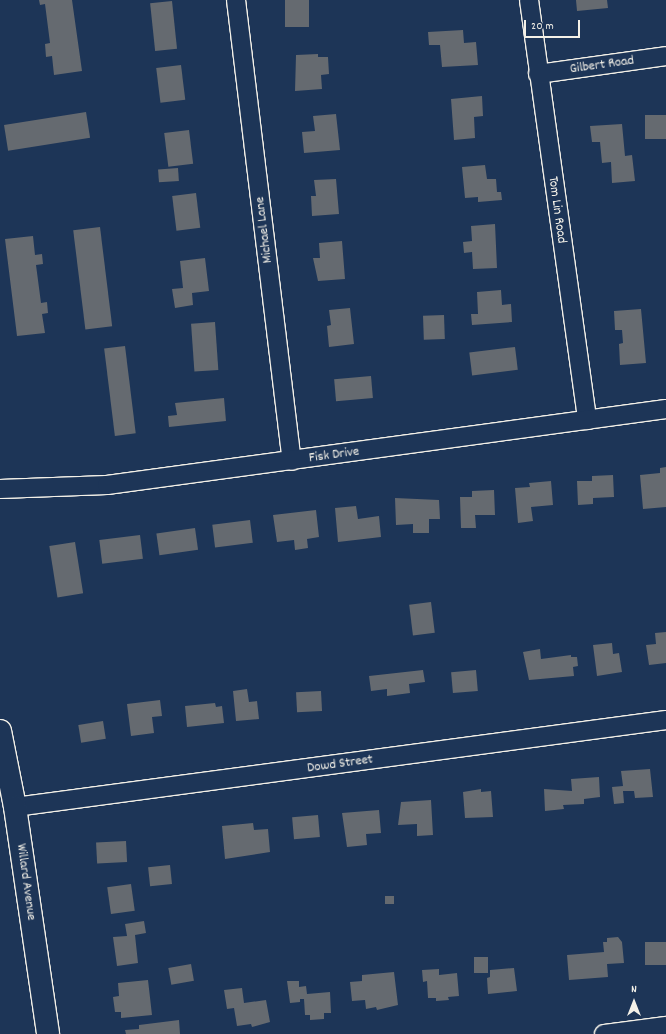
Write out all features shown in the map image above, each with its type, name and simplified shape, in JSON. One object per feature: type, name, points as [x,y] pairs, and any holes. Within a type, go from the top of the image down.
[{"type":"main road","name":"Willard Avenue","points":[[0,731],[15,807],[48,1034]]},
{"type":"street","name":"Michael Lane","points":[[236,0],[292,461]]},
{"type":"street","name":"Tom Lin Road","points":[[529,0],[538,74],[587,420]]},
{"type":"street","name":"Gilbert Road","points":[[538,74],[666,56]]},
{"type":"street","name":"Fisk Drive","points":[[0,489],[107,485],[666,410]]},
{"type":"street","name":"Dowd Street","points":[[15,807],[666,720]]},
{"type":"street","points":[[604,1034],[666,1026]]},
{"type":"building","points":[[39,0],[72,0],[82,71],[54,75],[52,56],[46,57],[45,44],[50,43],[45,4],[40,5]]},
{"type":"building","points":[[285,0],[309,0],[309,27],[285,27]]},
{"type":"building","points":[[576,0],[607,0],[608,8],[577,11]]},
{"type":"building","points":[[172,1],[177,49],[155,51],[150,3]]},
{"type":"building","points":[[463,30],[464,43],[476,42],[478,65],[442,67],[440,45],[429,45],[428,32]]},
{"type":"building","points":[[318,54],[318,57],[328,57],[329,74],[321,75],[322,89],[295,91],[296,55]]},
{"type":"building","points":[[181,65],[185,100],[160,103],[156,68]]},
{"type":"building","points":[[482,96],[483,116],[474,117],[475,138],[454,140],[451,99]]},
{"type":"building","points":[[86,112],[90,138],[8,151],[4,125]]},
{"type":"building","points":[[336,114],[340,150],[304,153],[302,132],[315,131],[313,116]]},
{"type":"building","points":[[645,115],[666,115],[666,139],[645,139]]},
{"type":"building","points":[[622,124],[625,156],[632,155],[635,181],[612,183],[611,162],[602,163],[600,142],[592,142],[590,126]]},
{"type":"building","points":[[189,130],[193,164],[168,167],[164,133]]},
{"type":"building","points":[[485,165],[487,179],[496,179],[497,192],[501,192],[502,200],[478,202],[478,197],[465,198],[462,167]]},
{"type":"building","points":[[178,168],[179,181],[159,182],[158,169]]},
{"type":"building","points":[[336,179],[339,214],[312,216],[311,196],[316,196],[314,180]]},
{"type":"building","points":[[196,193],[200,228],[176,231],[172,196]]},
{"type":"building","points":[[495,224],[497,268],[473,269],[472,252],[464,253],[463,242],[472,241],[471,226]]},
{"type":"building","points":[[100,227],[112,326],[85,330],[73,230]]},
{"type":"building","points":[[33,236],[35,255],[42,254],[43,264],[36,265],[41,303],[47,302],[48,313],[42,314],[45,333],[17,336],[5,239]]},
{"type":"building","points":[[342,241],[345,279],[318,281],[313,258],[320,258],[319,243]]},
{"type":"building","points":[[205,258],[209,291],[192,293],[193,305],[175,308],[172,289],[183,288],[180,261]]},
{"type":"building","points":[[501,290],[502,305],[511,304],[512,322],[472,325],[471,314],[478,314],[477,292]]},
{"type":"building","points":[[350,308],[354,344],[329,347],[327,326],[331,325],[329,310]]},
{"type":"building","points":[[641,309],[646,363],[620,365],[619,344],[623,343],[622,330],[615,330],[614,311]]},
{"type":"building","points":[[444,315],[445,339],[424,340],[423,316]]},
{"type":"building","points":[[215,322],[218,370],[194,372],[191,324]]},
{"type":"building","points":[[125,346],[136,433],[115,436],[104,349]]},
{"type":"building","points":[[515,347],[518,370],[472,375],[469,353]]},
{"type":"building","points":[[371,376],[373,398],[336,401],[334,379]]},
{"type":"building","points":[[224,398],[226,421],[169,427],[168,416],[177,415],[175,403]]},
{"type":"building","points":[[666,467],[666,507],[643,509],[640,475],[660,473],[660,468]]},
{"type":"building","points":[[613,475],[614,497],[593,498],[593,504],[578,505],[577,481],[592,481],[592,476]]},
{"type":"building","points":[[551,481],[553,505],[531,507],[533,521],[518,523],[515,488],[530,487],[529,483]]},
{"type":"building","points":[[494,490],[495,515],[475,515],[476,528],[461,528],[460,497],[472,497],[472,491]]},
{"type":"building","points":[[395,498],[439,500],[440,519],[429,519],[429,533],[413,533],[413,524],[396,525]]},
{"type":"building","points":[[356,506],[358,519],[379,516],[381,537],[338,542],[335,508]]},
{"type":"building","points":[[316,510],[319,537],[307,539],[308,548],[295,550],[294,540],[277,542],[273,515]]},
{"type":"building","points":[[250,520],[253,543],[215,547],[212,525]]},
{"type":"building","points":[[195,528],[198,550],[159,555],[156,533]]},
{"type":"building","points":[[140,535],[143,559],[102,564],[99,540]]},
{"type":"building","points":[[75,542],[83,593],[57,597],[49,546]]},
{"type":"building","points":[[431,602],[435,633],[413,635],[409,605]]},
{"type":"building","points":[[666,632],[666,663],[649,665],[646,645],[656,644],[655,633]]},
{"type":"building","points":[[612,643],[613,654],[619,653],[622,672],[597,676],[593,645]]},
{"type":"building","points":[[540,649],[541,659],[571,655],[571,657],[577,657],[578,666],[573,667],[574,676],[529,680],[523,652]]},
{"type":"building","points":[[423,670],[425,682],[409,684],[410,693],[387,696],[387,689],[371,691],[369,676]]},
{"type":"building","points":[[476,670],[478,691],[453,693],[451,672]]},
{"type":"building","points":[[247,689],[249,702],[257,701],[259,719],[236,721],[233,691]]},
{"type":"building","points":[[321,691],[322,711],[297,712],[296,692]]},
{"type":"building","points":[[160,700],[162,716],[152,717],[154,733],[131,736],[127,704]]},
{"type":"building","points":[[215,703],[216,707],[222,706],[224,723],[187,727],[185,706]]},
{"type":"building","points":[[103,721],[106,739],[81,743],[78,725]]},
{"type":"building","points":[[650,769],[653,797],[635,798],[634,791],[623,791],[624,803],[614,804],[612,787],[623,786],[621,771]]},
{"type":"building","points":[[599,777],[600,797],[584,799],[584,804],[563,805],[564,809],[545,811],[544,789],[572,791],[571,779]]},
{"type":"building","points":[[481,789],[481,792],[491,791],[493,817],[465,818],[463,792]]},
{"type":"building","points":[[431,800],[433,835],[417,836],[417,824],[398,825],[401,802]]},
{"type":"building","points":[[379,810],[381,833],[366,834],[367,845],[347,847],[342,813]]},
{"type":"building","points":[[318,815],[320,837],[294,839],[292,817]]},
{"type":"building","points":[[253,823],[254,830],[268,829],[270,852],[225,859],[222,826]]},
{"type":"building","points":[[126,841],[127,862],[97,864],[96,843]]},
{"type":"building","points":[[170,865],[172,884],[150,886],[148,867]]},
{"type":"building","points":[[131,884],[135,911],[111,914],[107,887]]},
{"type":"building","points":[[385,896],[394,896],[394,904],[385,904]]},
{"type":"building","points":[[144,921],[146,933],[135,935],[138,963],[117,966],[113,937],[127,936],[125,924]]},
{"type":"building","points":[[618,937],[622,942],[624,963],[607,964],[608,977],[569,980],[567,955],[604,952],[603,942],[607,942],[607,938]]},
{"type":"building","points":[[645,942],[666,942],[666,965],[645,965]]},
{"type":"building","points":[[474,957],[488,957],[488,973],[474,973]]},
{"type":"building","points":[[191,964],[194,981],[171,985],[168,968]]},
{"type":"building","points":[[514,968],[517,991],[488,994],[487,978],[490,977],[490,970]]},
{"type":"building","points":[[439,969],[439,975],[457,973],[459,996],[448,997],[449,1000],[436,1001],[436,998],[428,998],[427,981],[423,982],[422,970]]},
{"type":"building","points":[[394,972],[398,1005],[377,1010],[376,1007],[366,1009],[365,1000],[352,1001],[350,982],[362,981],[362,975]]},
{"type":"building","points":[[148,980],[152,1015],[121,1018],[121,1012],[115,1012],[113,997],[119,996],[118,983]]},
{"type":"building","points":[[287,981],[299,981],[299,987],[306,986],[307,994],[330,992],[331,1013],[324,1013],[324,1019],[310,1020],[310,1015],[305,1015],[304,999],[300,999],[300,1002],[290,1003]]},
{"type":"building","points":[[242,988],[244,1003],[266,1000],[270,1022],[252,1027],[251,1024],[237,1026],[234,1008],[227,1009],[224,990]]},
{"type":"building","points":[[179,1020],[180,1034],[126,1034],[125,1030],[139,1029],[139,1025]]}]
